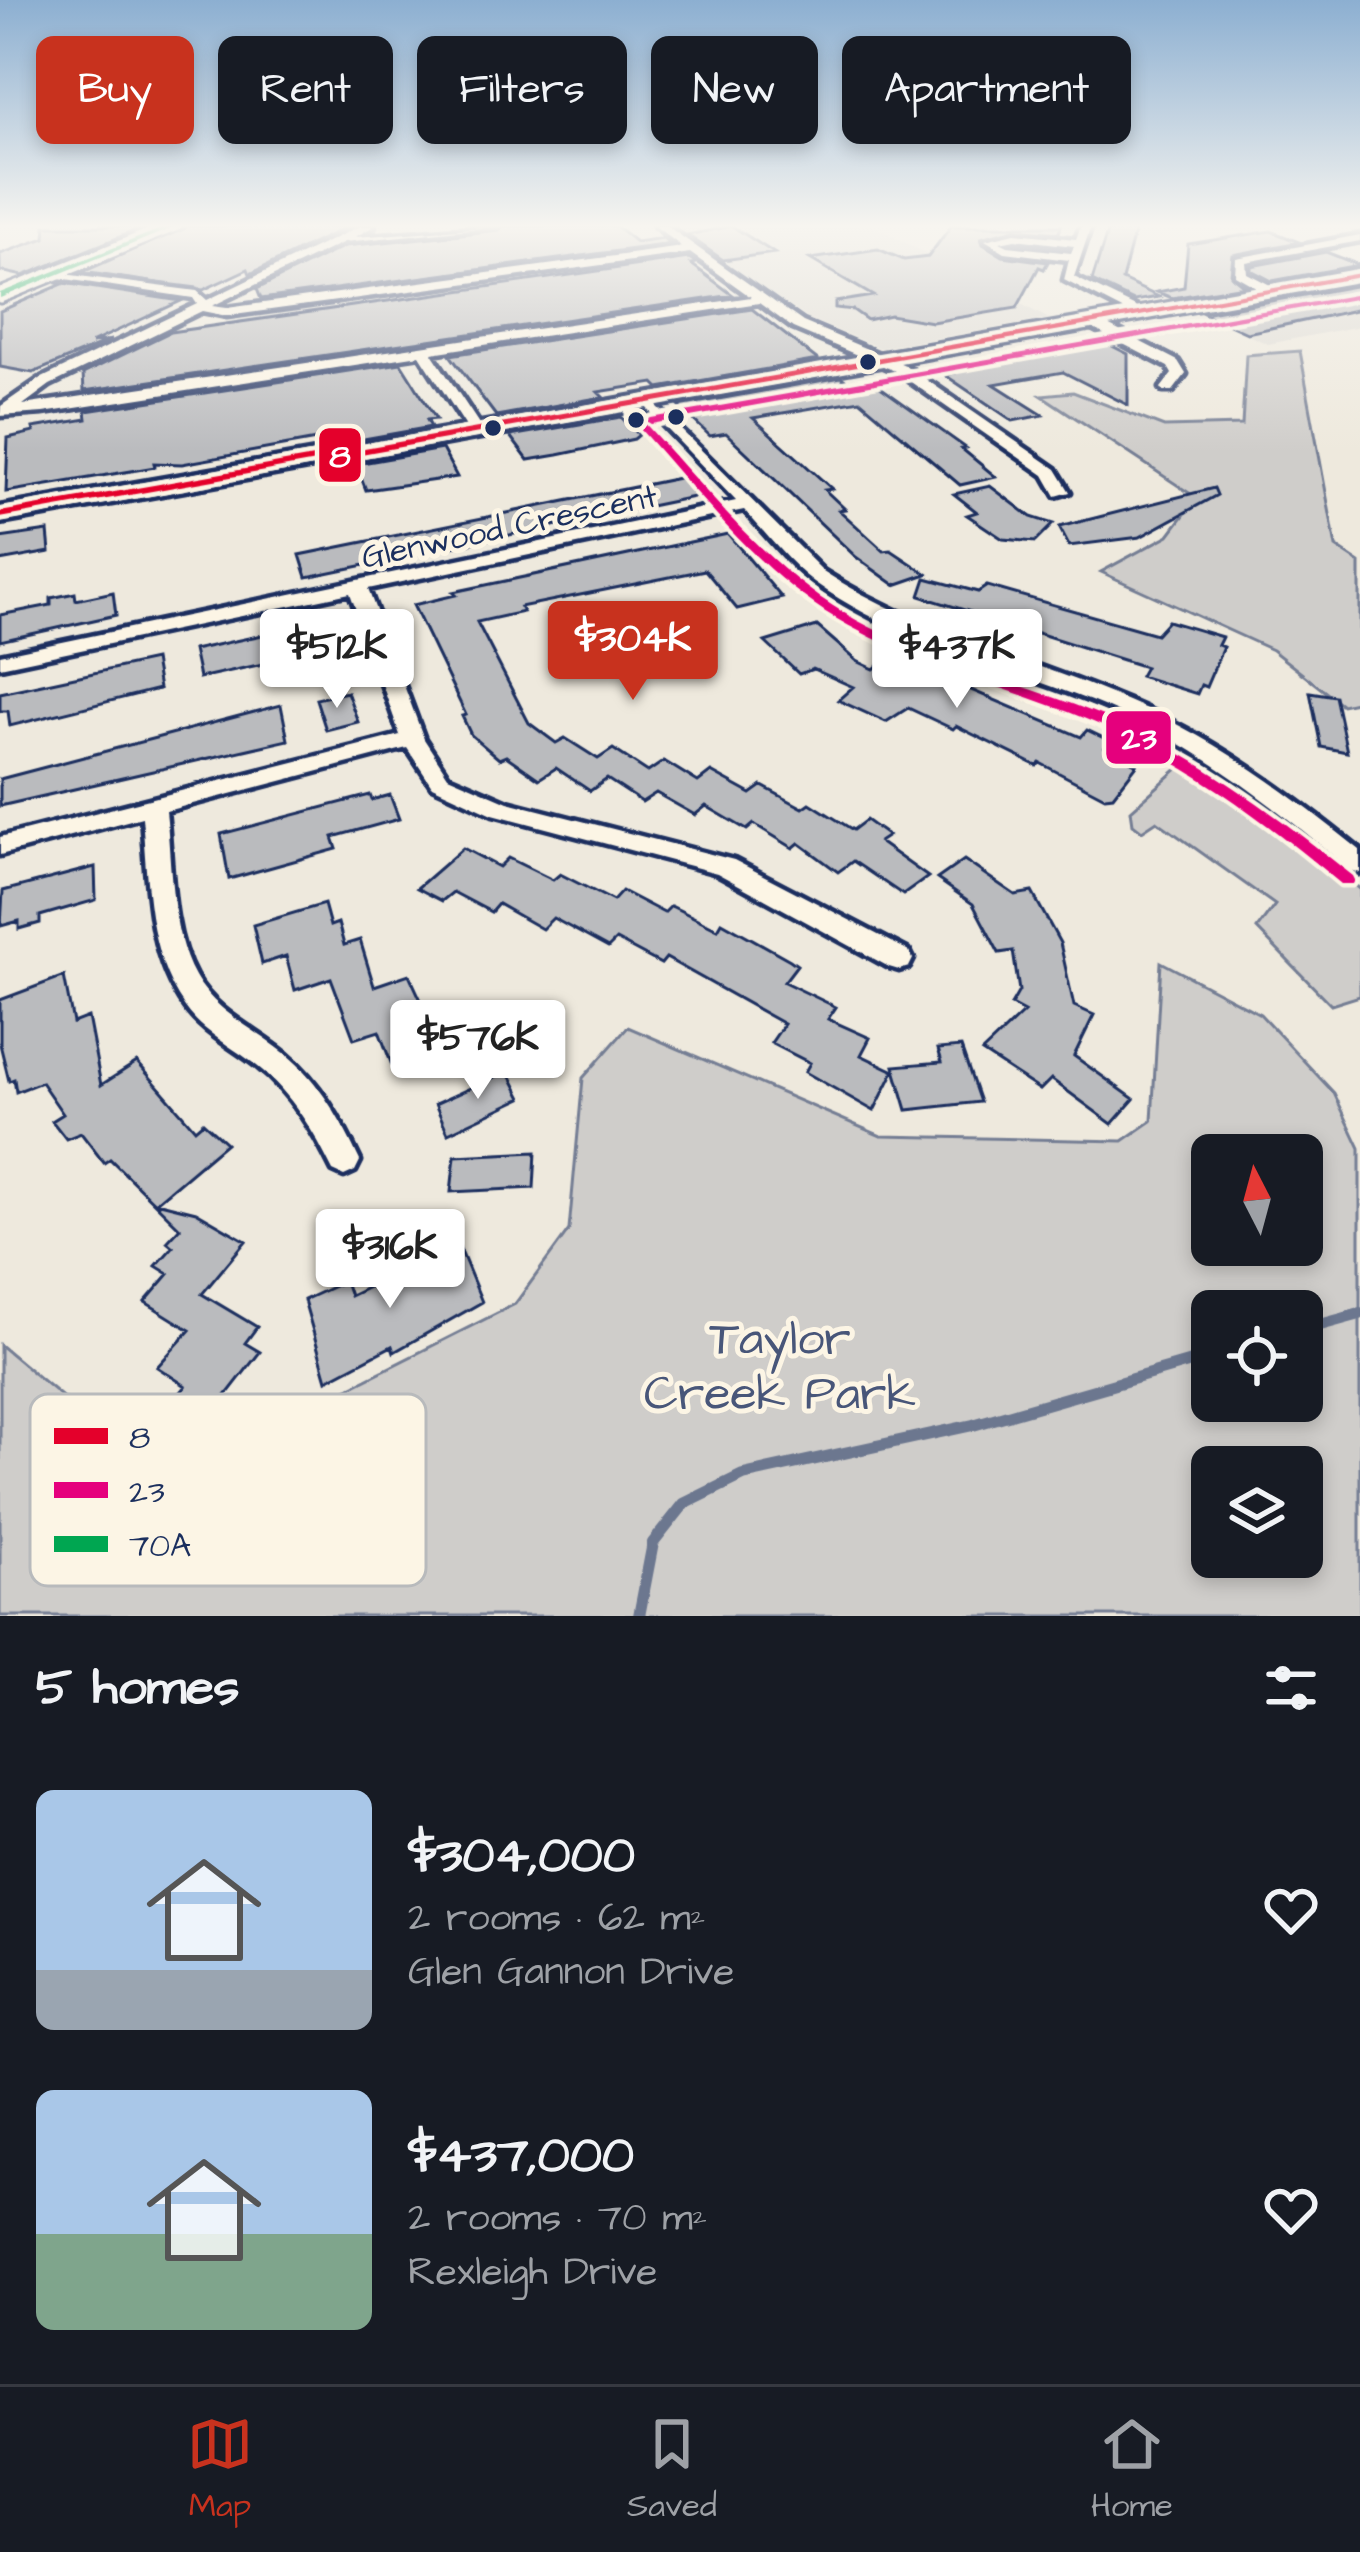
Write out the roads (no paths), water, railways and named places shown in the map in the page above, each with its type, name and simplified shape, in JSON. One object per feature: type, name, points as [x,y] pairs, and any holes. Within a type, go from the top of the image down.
[{"type":"main road","points":[[0,515],[1212,301]]},
{"type":"street","points":[[3,412],[45,382],[208,301]]},
{"type":"street","points":[[200,305],[227,312],[305,301]]},
{"type":"street","points":[[3,412],[746,301]]},
{"type":"street","points":[[764,301],[798,326],[882,359],[1050,472],[1062,492]]},
{"type":"street","points":[[1115,301],[1140,314]]},
{"type":"street","points":[[1091,322],[1173,364],[1179,374],[1168,388]]},
{"type":"street","points":[[424,352],[475,430]]},
{"type":"street","points":[[647,400],[816,575],[846,597],[894,621],[1105,699],[1195,741],[1360,864]]},
{"type":"street","name":"Glenwood Crescent","points":[[0,662],[748,505]]},
{"type":"street","points":[[358,588],[413,739],[440,781],[472,800],[725,866],[899,959]]},
{"type":"street","points":[[0,846],[413,739]]},
{"type":"street","points":[[153,807],[174,962],[196,1001],[221,1030],[280,1067],[328,1129],[344,1161]]},
{"type":"waterway","points":[[1323,1324],[1360,1314]]},
{"type":"waterway","points":[[639,1616],[653,1543],[684,1504],[743,1475],[973,1425],[1191,1362]]},
{"type":"park label","name":"Taylor Creek Park","points":[[780,1364]]}]
